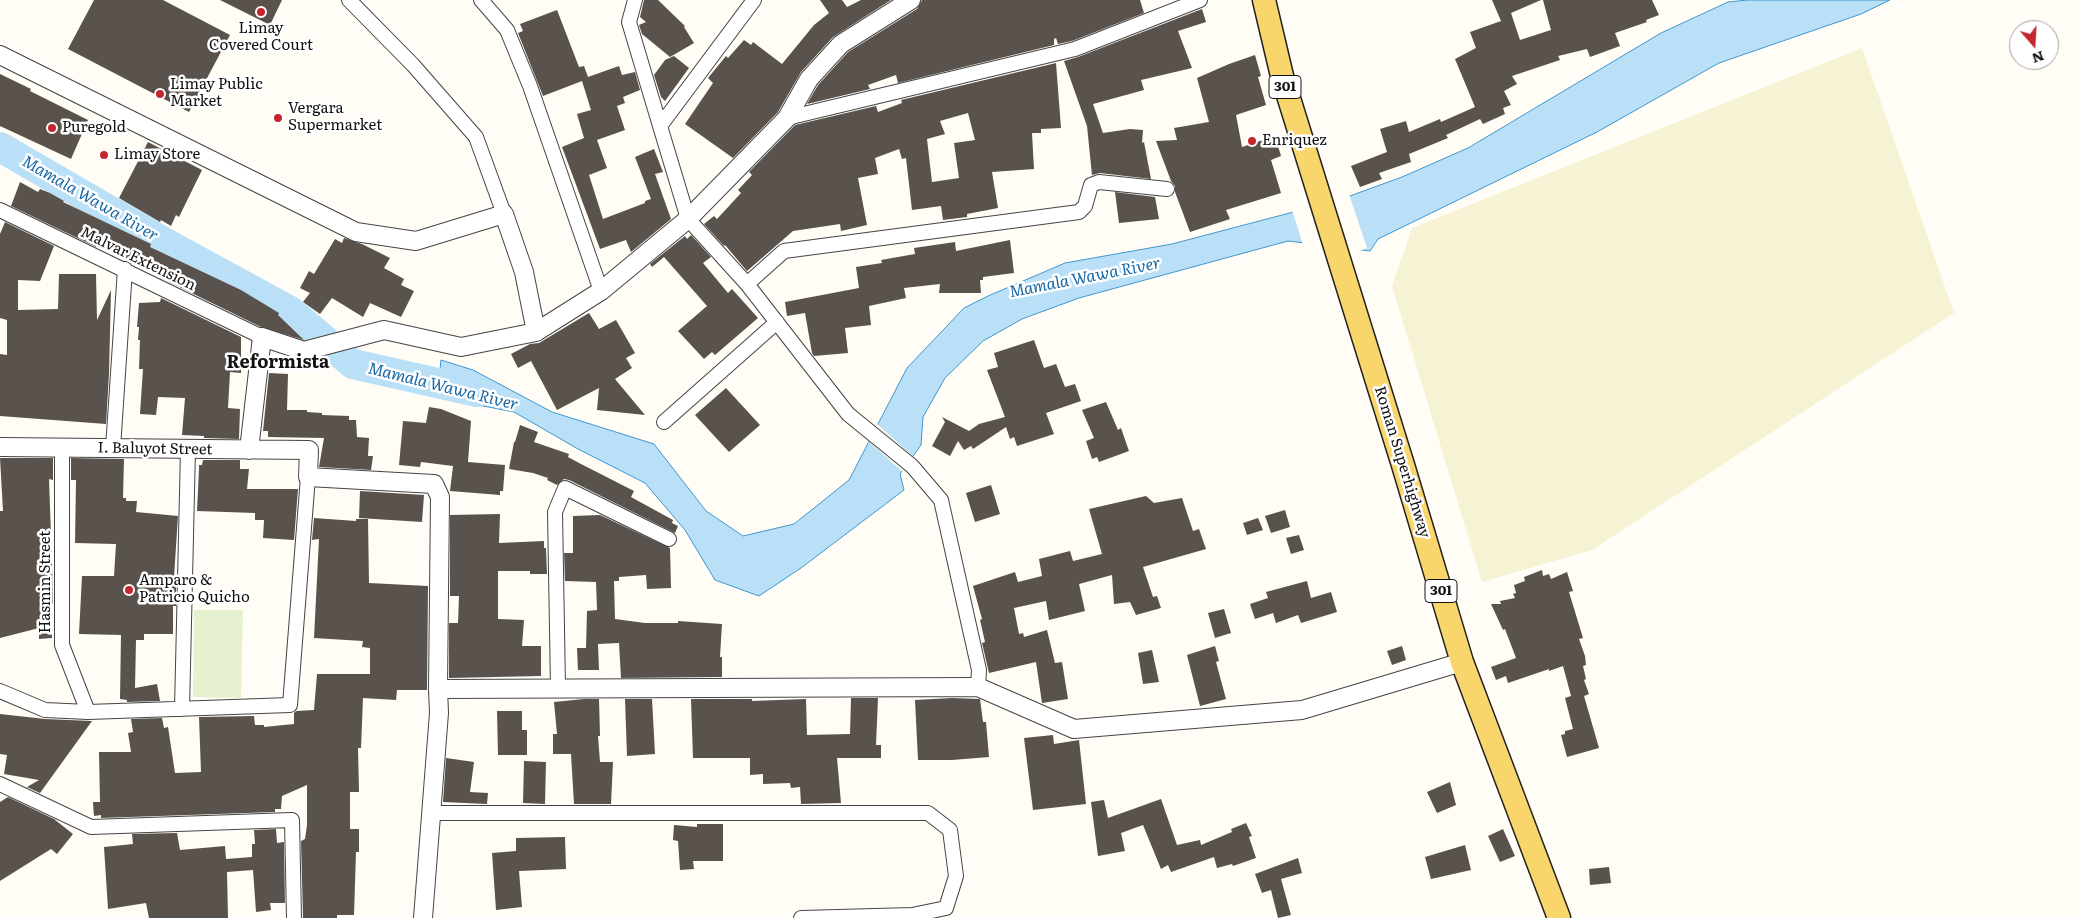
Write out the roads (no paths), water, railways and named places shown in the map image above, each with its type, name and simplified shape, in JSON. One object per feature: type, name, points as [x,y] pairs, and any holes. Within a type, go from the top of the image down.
[{"type":"main road","name":"Roman Superhighway","points":[[1264,0],[1282,76],[1311,173],[1462,662],[1559,918]]},
{"type":"street","points":[[349,0],[413,66],[476,137],[524,272],[536,332]]},
{"type":"street","points":[[481,0],[508,30],[530,86],[601,291]]},
{"type":"street","points":[[635,0],[629,22],[688,219],[747,284],[848,414],[912,466],[941,500],[979,670],[978,687]]},
{"type":"street","points":[[660,126],[754,0]]},
{"type":"street","points":[[249,450],[262,338],[304,351],[384,330],[460,347],[536,332],[601,291],[688,219],[787,118],[809,79],[841,44],[911,0]]},
{"type":"street","points":[[787,118],[1075,48],[1200,0]]},
{"type":"street","points":[[0,55],[356,232],[416,241],[504,214]]},
{"type":"street","points":[[747,284],[784,251],[1079,212],[1085,206],[1092,185],[1099,182],[1167,189]]},
{"type":"street","name":"Malvar Extension","points":[[0,210],[262,338]]},
{"type":"street","points":[[113,448],[124,269]]},
{"type":"street","points":[[664,422],[777,322]]},
{"type":"street","name":"I. Baluyot Street","points":[[0,446],[309,450],[308,477]]},
{"type":"street","name":"Hasmin Street","points":[[62,448],[62,645],[88,712]]},
{"type":"street","points":[[182,709],[188,449]]},
{"type":"street","points":[[0,691],[44,710],[88,712],[290,705],[308,477],[434,484],[440,497],[438,713],[423,918]]},
{"type":"street","points":[[558,688],[555,512],[565,488],[669,539]]},
{"type":"street","points":[[438,689],[978,687],[1074,729],[1302,710],[1462,662]]},
{"type":"street","points":[[0,784],[90,827],[292,820],[294,918]]},
{"type":"street","points":[[431,813],[928,813],[950,830],[956,876],[946,908],[912,915],[801,918]]},
{"type":"water","points":[[1747,0],[1890,0],[1861,14],[1719,63],[1597,132],[1378,239],[1370,251],[1288,241],[1079,298],[1022,319],[983,341],[945,378],[923,417],[921,445],[900,474],[904,490],[801,568],[759,596],[715,580],[685,530],[645,483],[578,449],[514,412],[437,397],[441,360],[473,370],[552,412],[654,444],[706,511],[743,536],[794,524],[849,480],[907,368],[964,308],[1065,263],[1172,244],[1339,200],[1402,177],[1468,148],[1661,33],[1728,2]]},
{"type":"waterway","name":"Mamala Wawa River","points":[[0,147],[169,245],[290,311],[353,364],[477,392]]},
{"type":"place","name":"Limay Covered Court","points":[[261,12]]},
{"type":"place","name":"Limay Public Market","points":[[160,94]]},
{"type":"place","name":"Vergara Supermarket","points":[[278,118]]},
{"type":"place","name":"Puregold","points":[[52,128]]},
{"type":"place","name":"Enriquez","points":[[1252,141]]},
{"type":"place","name":"Limay Store","points":[[104,155]]},
{"type":"place","name":"Amparo & Patricio Quicho","points":[[129,590]]},
{"type":"district","name":"Reformista","points":[[278,363]]}]
